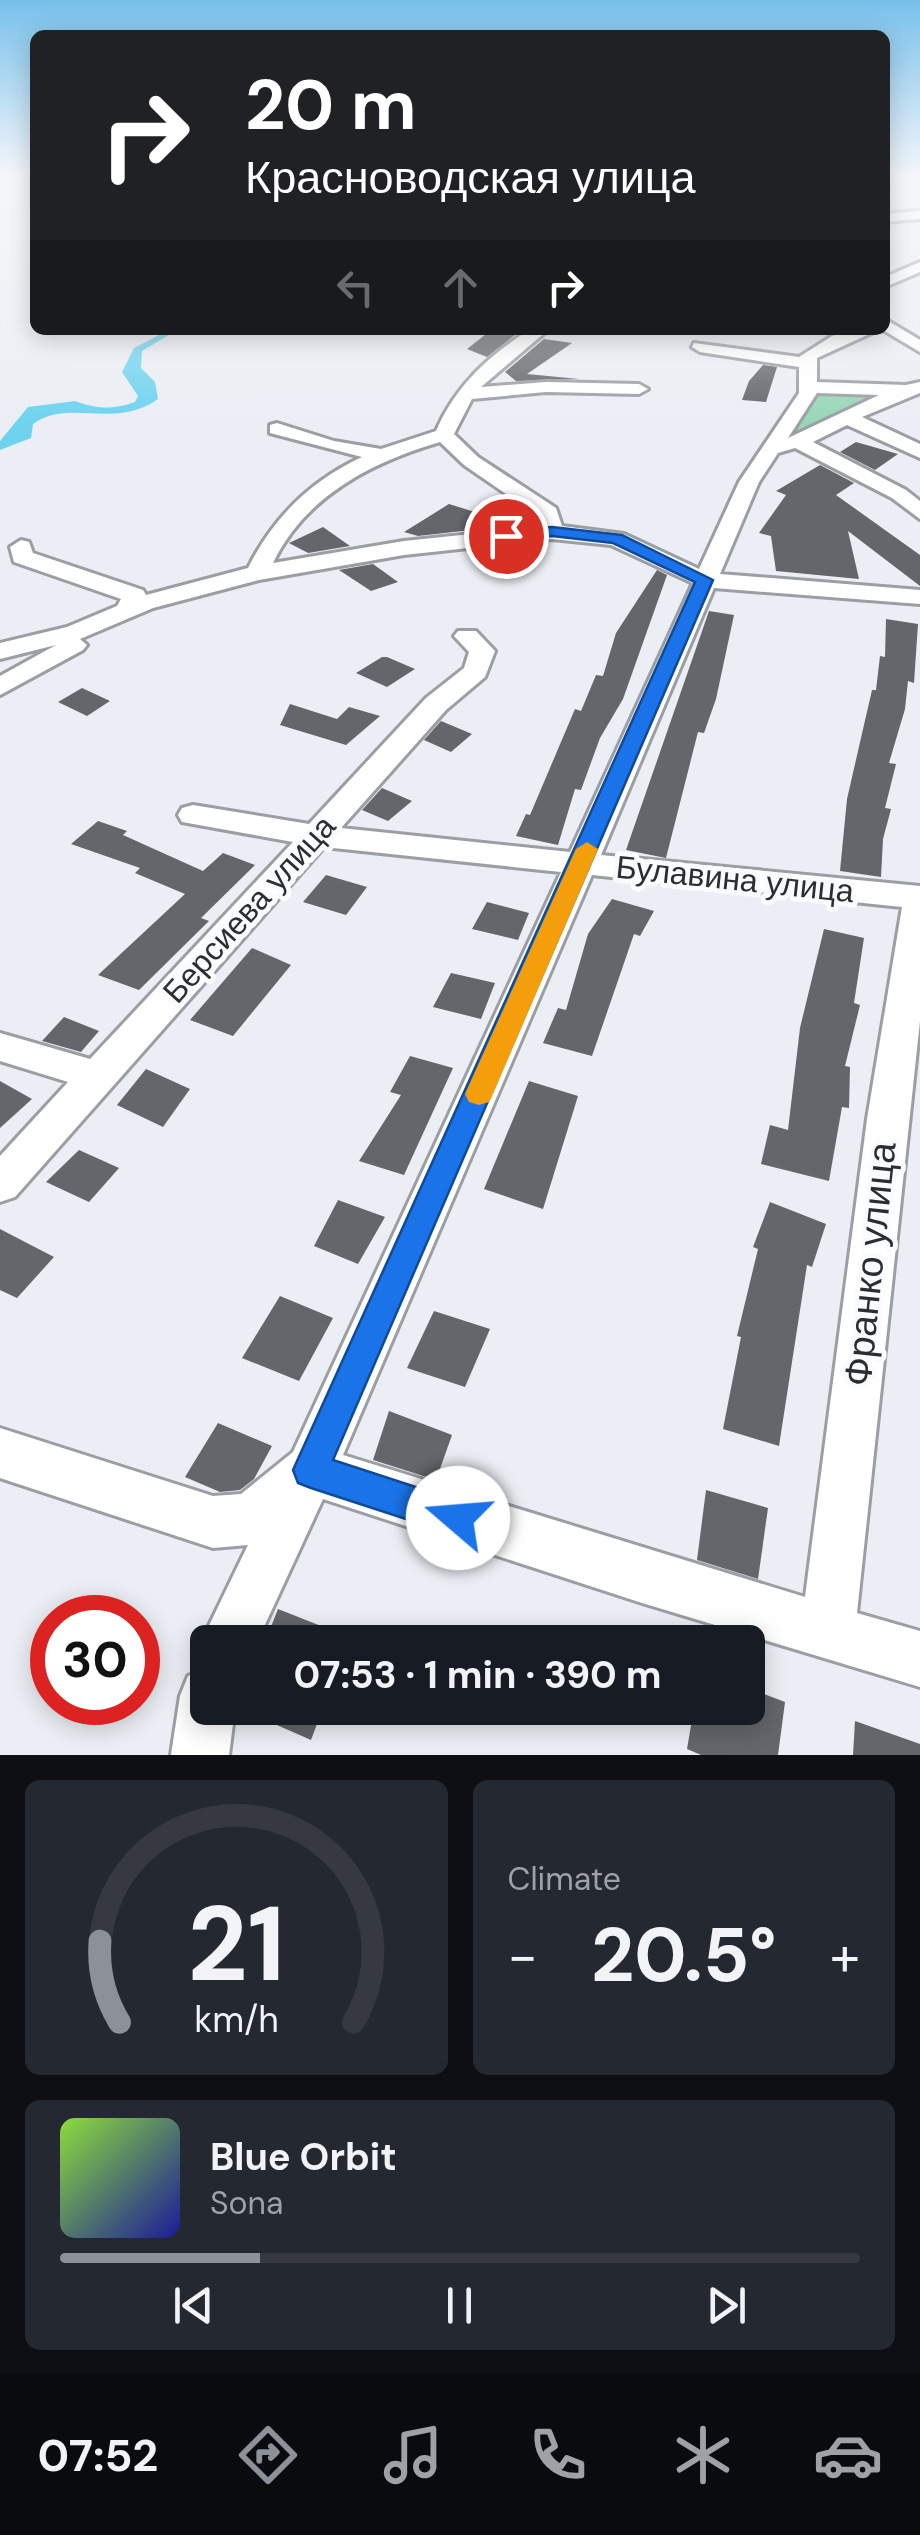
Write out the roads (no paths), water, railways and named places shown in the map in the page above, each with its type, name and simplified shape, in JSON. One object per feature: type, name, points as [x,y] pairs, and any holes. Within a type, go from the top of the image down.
[{"type":"street","points":[[890,272],[920,266]]},
{"type":"street","points":[[890,327],[920,347]]},
{"type":"street","points":[[444,436],[464,394],[480,376],[533,335]]},
{"type":"street","points":[[787,446],[814,351],[857,335]]},
{"type":"street","points":[[700,347],[808,375],[914,388]]},
{"type":"street","points":[[464,394],[546,388],[639,388]]},
{"type":"street","points":[[236,1625],[311,1470],[749,482],[787,446],[914,388]]},
{"type":"street","points":[[850,420],[874,426],[920,452]]},
{"type":"street","points":[[319,422],[386,451]]},
{"type":"street","points":[[277,430],[331,446],[386,451]]},
{"type":"street","points":[[257,573],[268,544],[296,511],[362,462],[386,451],[444,436]]},
{"type":"street","points":[[444,436],[471,461],[548,513],[552,532]]},
{"type":"street","points":[[787,446],[899,494],[920,512]]},
{"type":"street","points":[[0,651],[76,632],[132,607],[257,573],[404,548],[552,532],[616,538],[704,580],[920,597]]},
{"type":"street","points":[[0,687],[54,658],[132,607],[134,595],[14,555]]},
{"type":"street","name":"Берсиева улица","points":[[0,1184],[436,704],[476,671],[482,650],[467,636]]},
{"type":"street","name":"Булавина улица","points":[[193,816],[315,835],[920,897]]},
{"type":"street","name":"Франко улица","points":[[828,1632],[886,1119],[920,897]]},
{"type":"street","points":[[0,1047],[97,1076]]},
{"type":"street","points":[[0,1453],[214,1522],[251,1519],[311,1470]]},
{"type":"street","points":[[311,1470],[920,1659]]},
{"type":"street","points":[[200,1755],[204,1725]]},
{"type":"water","points":[[159,335],[169,335],[142,351],[141,368],[155,382],[158,399],[125,412],[62,413],[47,417],[33,424],[31,438],[0,450],[0,441],[28,407],[75,401],[111,407],[135,402],[138,396],[122,372],[134,348]]}]
